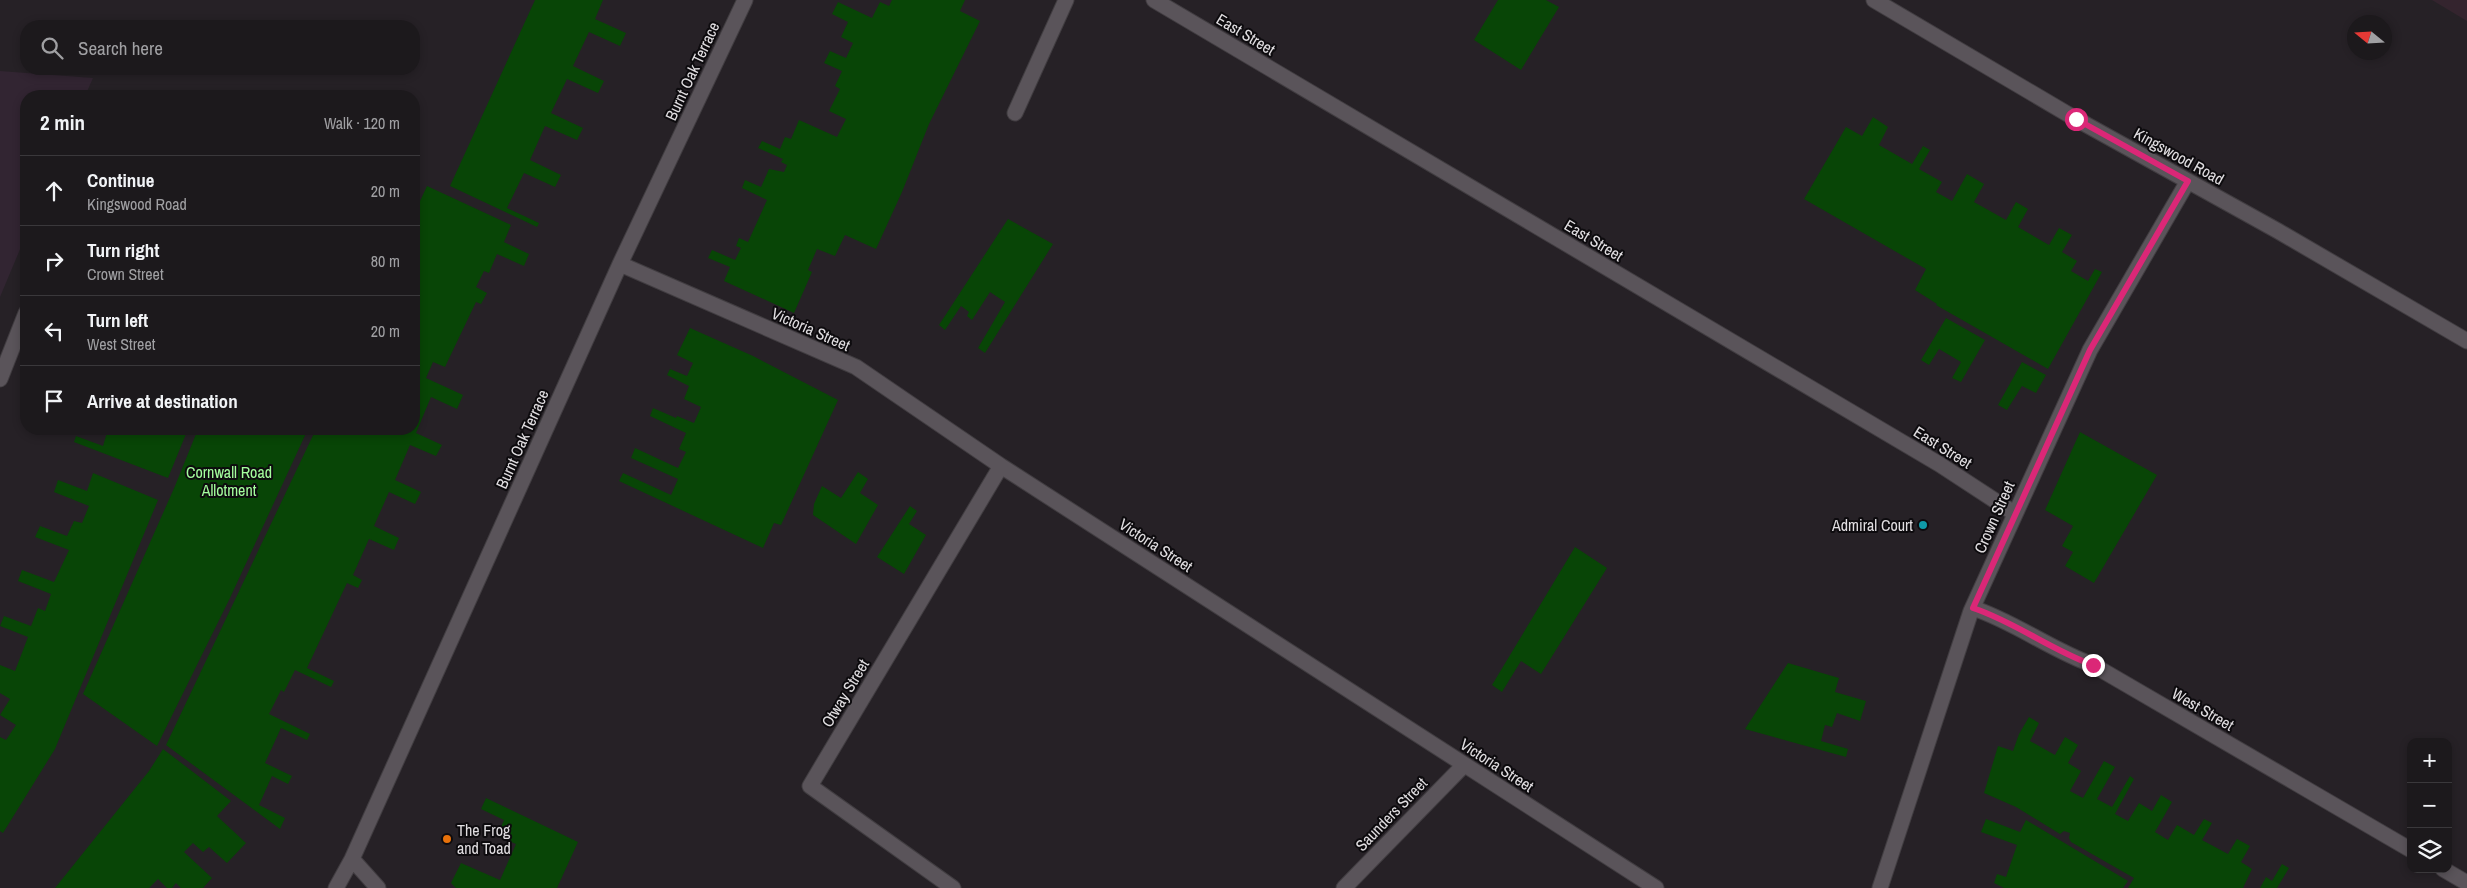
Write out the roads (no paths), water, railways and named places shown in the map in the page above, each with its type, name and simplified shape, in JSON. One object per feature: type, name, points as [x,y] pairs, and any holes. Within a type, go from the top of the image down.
[{"type":"street","name":"Burnt Oak Terrace","points":[[336,888],[352,859],[620,264],[745,0]]},
{"type":"street","points":[[1015,113],[1066,0]]},
{"type":"street","name":"East Street","points":[[1154,0],[1939,464],[2014,513]]},
{"type":"street","name":"Kingswood Road","points":[[1874,0],[2076,119],[2467,341]]},
{"type":"street","name":"Crown Street","points":[[1880,888],[1973,608],[2014,513],[2090,350],[2188,181]]},
{"type":"street","name":"Victoria Street","points":[[620,264],[856,367],[1001,466],[1656,888]]},
{"type":"street","points":[[0,379],[20,328]]},
{"type":"street","name":"Otway Street","points":[[953,888],[810,786],[1001,466]]},
{"type":"street","name":"West Street","points":[[1973,608],[1996,615],[2075,658],[2093,665],[2407,848]]},
{"type":"street","name":"Saunders Street","points":[[1344,888],[1464,765]]},
{"type":"street","points":[[352,859],[378,888]]},
{"type":"street","points":[[2450,873],[2467,883]]},
{"type":"place","name":"Admiral Court","points":[[1923,525]]},
{"type":"place","name":"The Frog and Toad","points":[[447,839]]},
{"type":"park label","name":"Cornwall Road Allotment","points":[[229,481]]}]
